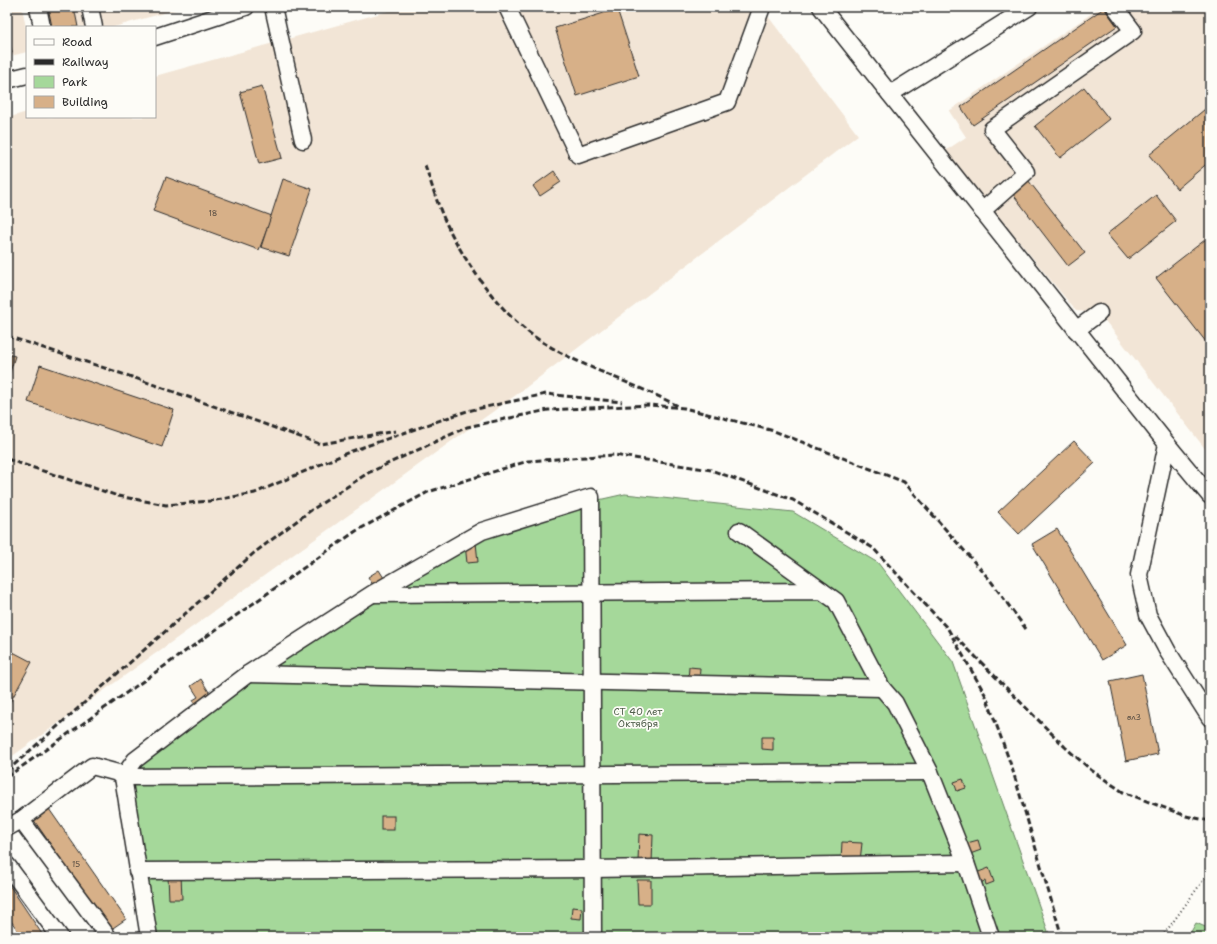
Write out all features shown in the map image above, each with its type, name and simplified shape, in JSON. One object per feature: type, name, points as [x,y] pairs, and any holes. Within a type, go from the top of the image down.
[{"type":"street","points":[[38,7],[42,26]]},
{"type":"street","points":[[90,7],[94,26]]},
{"type":"street","points":[[156,37],[246,7]]},
{"type":"street","points":[[273,7],[303,140]]},
{"type":"street","points":[[507,7],[578,155],[727,102],[762,7]]},
{"type":"street","points":[[821,7],[1166,444],[1210,496]]},
{"type":"street","points":[[890,94],[1029,7]]},
{"type":"street","points":[[982,211],[1026,172],[992,129],[1133,31],[1115,7]]},
{"type":"street","points":[[7,80],[26,75]]},
{"type":"street","points":[[1076,330],[1099,313]]},
{"type":"street","points":[[1166,444],[1139,574],[1148,615],[1168,652],[1207,710]]},
{"type":"street","points":[[149,937],[137,871],[123,777],[135,760],[248,674],[372,594],[482,531],[591,497],[591,775],[593,937]]},
{"type":"street","points":[[739,531],[836,601],[882,688],[894,703],[930,772],[966,863],[991,937]]},
{"type":"street","points":[[372,594],[822,591]]},
{"type":"street","points":[[248,674],[591,683],[882,688]]},
{"type":"street","points":[[108,937],[14,824],[92,766],[118,773],[123,777],[930,772]]},
{"type":"street","points":[[137,871],[592,870],[966,863]]},
{"type":"street","points":[[7,865],[60,937]]},
{"type":"path","points":[[1162,937],[1210,871]]},
{"type":"shaded area","points":[[7,7],[22,7],[26,28],[26,52],[7,57]]},
{"type":"shaded area","points":[[28,7],[185,7],[118,26],[33,26]]},
{"type":"shaded area","points":[[403,7],[761,7],[858,135],[516,395],[7,760],[7,118],[26,112],[26,118],[156,118],[156,76]]},
{"type":"shaded area","points":[[1101,7],[1210,7],[1210,455],[1099,313],[1076,311],[945,151],[966,137],[949,111]]},
{"type":"green space","name":"СТ 40 лет Октября","points":[[625,494],[793,512],[878,563],[953,662],[1050,937],[149,937],[115,768],[365,592],[483,526]]},
{"type":"green space","points":[[1196,923],[1210,929],[1210,937],[1188,937]]},
{"type":"building","points":[[48,7],[74,7],[78,26],[52,26]]},
{"type":"building","points":[[1104,8],[1117,26],[973,125],[961,107]]},
{"type":"building","points":[[617,9],[639,76],[577,96],[555,28]]},
{"type":"building","points":[[7,31],[12,53],[7,54]]},
{"type":"building","points":[[262,86],[282,158],[259,164],[240,92]]},
{"type":"building","points":[[1084,87],[1109,119],[1060,158],[1035,126]]},
{"type":"building","points":[[1210,105],[1210,161],[1177,189],[1149,155]]},
{"type":"building","points":[[554,171],[561,182],[540,196],[533,186]]},
{"type":"building","points":[[166,177],[272,216],[259,250],[153,211]]},
{"type":"building","points":[[283,179],[312,189],[289,256],[261,247]]},
{"type":"building","points":[[1028,180],[1085,253],[1068,266],[1012,193]]},
{"type":"building","points":[[1156,195],[1176,221],[1128,259],[1107,234]]},
{"type":"building","points":[[1210,236],[1210,347],[1156,278]]},
{"type":"building","points":[[7,354],[15,356],[7,382]]},
{"type":"building","points":[[40,365],[174,410],[162,447],[28,402]]},
{"type":"building","points":[[1074,441],[1095,463],[1019,534],[998,512]]},
{"type":"building","points":[[1057,529],[1127,645],[1102,660],[1032,544]]},
{"type":"building","points":[[476,543],[478,562],[467,563],[465,544]]},
{"type":"building","points":[[379,570],[384,578],[373,585],[368,577]]},
{"type":"building","points":[[13,652],[32,662],[8,706],[7,663]]},
{"type":"building","points":[[689,667],[700,668],[699,682],[688,681]]},
{"type":"building","points":[[1142,674],[1158,754],[1126,761],[1110,681]]},
{"type":"building","points":[[201,679],[212,697],[197,707],[193,700],[198,697],[191,686]]},
{"type":"building","points":[[762,737],[773,737],[773,750],[762,749]]},
{"type":"building","points":[[963,779],[966,788],[957,791],[954,782]]},
{"type":"building","points":[[49,809],[126,919],[110,930],[33,819]]},
{"type":"building","points":[[381,816],[394,816],[394,830],[381,830]]},
{"type":"building","points":[[639,834],[653,835],[652,863],[638,862]]},
{"type":"building","points":[[978,840],[981,850],[970,854],[967,843]]},
{"type":"building","points":[[842,842],[862,843],[860,861],[841,860]]},
{"type":"building","points":[[989,868],[994,882],[986,885],[985,881],[980,883],[976,873]]},
{"type":"building","points":[[181,875],[182,899],[169,899],[168,876]]},
{"type":"building","points":[[637,880],[651,880],[651,904],[638,904]]},
{"type":"building","points":[[7,882],[44,937],[22,937],[7,915]]},
{"type":"building","points":[[572,907],[582,908],[581,919],[571,918]]},
{"type":"railway","points":[[425,165],[441,211],[455,241],[488,291],[515,321],[544,343],[576,361],[678,406]]},
{"type":"railway","points":[[7,336],[135,378],[320,444],[396,431]]},
{"type":"railway","points":[[7,459],[118,496],[166,505],[210,501],[255,493],[349,452],[467,411],[546,394],[622,402]]},
{"type":"railway","points":[[7,771],[254,553],[310,511],[368,473],[467,427],[548,410],[649,405],[684,408],[774,431],[904,482],[990,580],[1026,629]]},
{"type":"railway","points":[[7,777],[356,531],[428,492],[528,461],[614,455],[711,470],[793,500],[873,548],[948,629],[986,696],[1012,768],[1062,937]]},
{"type":"railway","points":[[955,636],[1065,747],[1091,770],[1123,792],[1186,816],[1210,821]]}]
